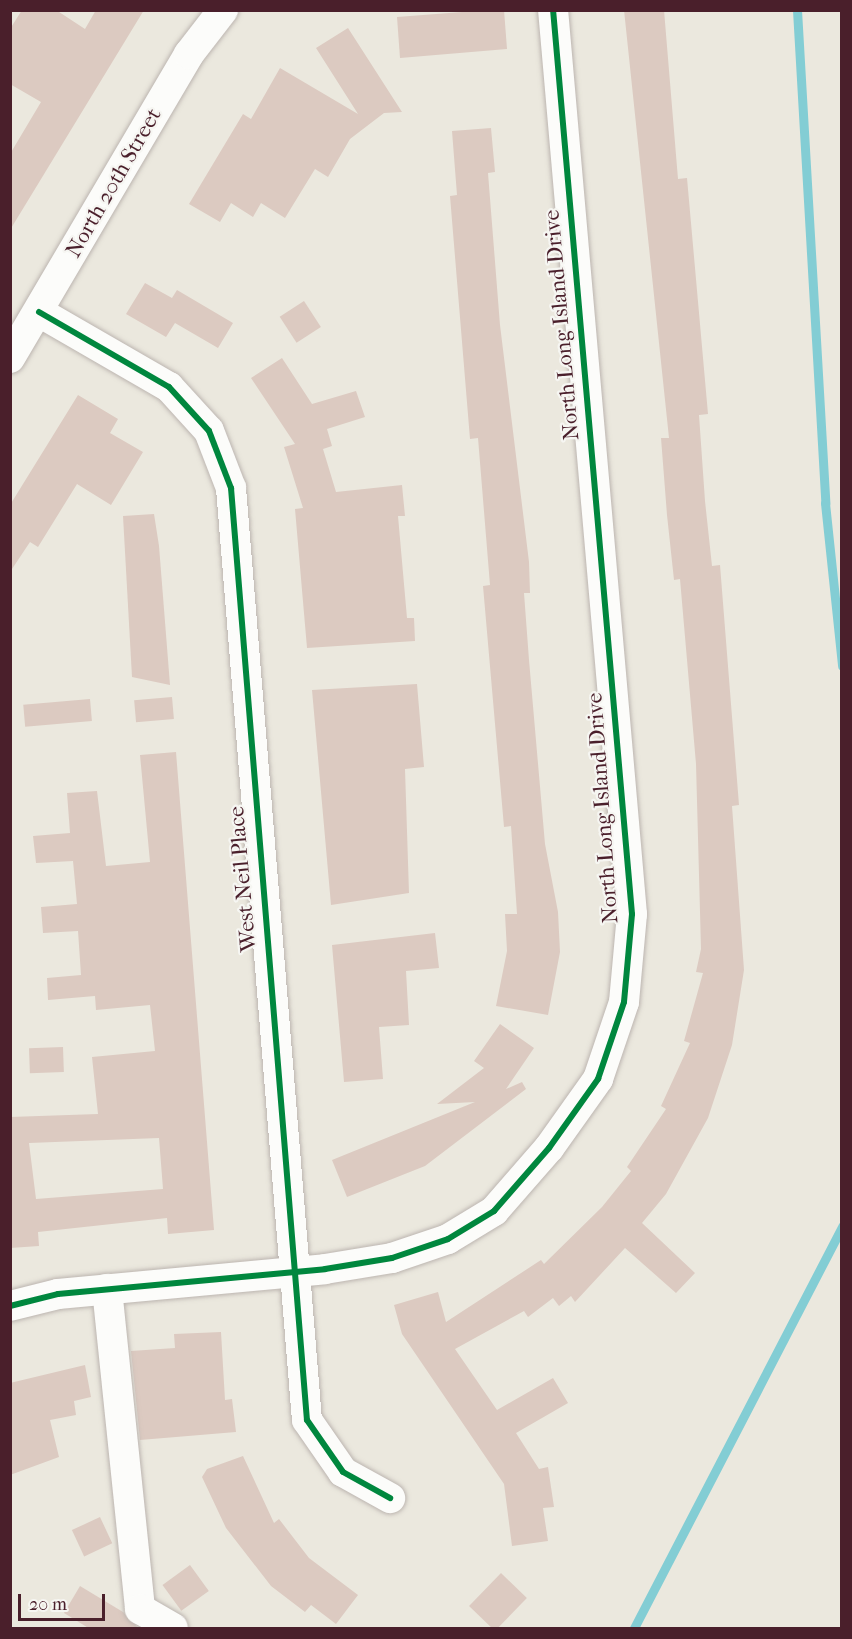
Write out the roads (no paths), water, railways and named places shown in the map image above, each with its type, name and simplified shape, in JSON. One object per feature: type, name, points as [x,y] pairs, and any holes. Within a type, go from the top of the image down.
[{"type":"street","name":"North 20th Street","points":[[10,358],[189,54],[223,10]]},
{"type":"street","name":"North Long Island Drive","points":[[10,1306],[108,1289],[293,1274],[392,1258],[448,1239],[494,1211],[549,1148],[598,1079],[624,1002],[632,914],[552,10]]},
{"type":"street","name":"West Neil Place","points":[[39,312],[169,387],[209,430],[231,488],[293,1274],[307,1420],[343,1472],[390,1498]]},
{"type":"street","points":[[108,1289],[140,1609],[172,1629]]},
{"type":"waterway","points":[[797,10],[825,503],[842,666]]},
{"type":"waterway","points":[[634,1628],[842,1226]]}]
